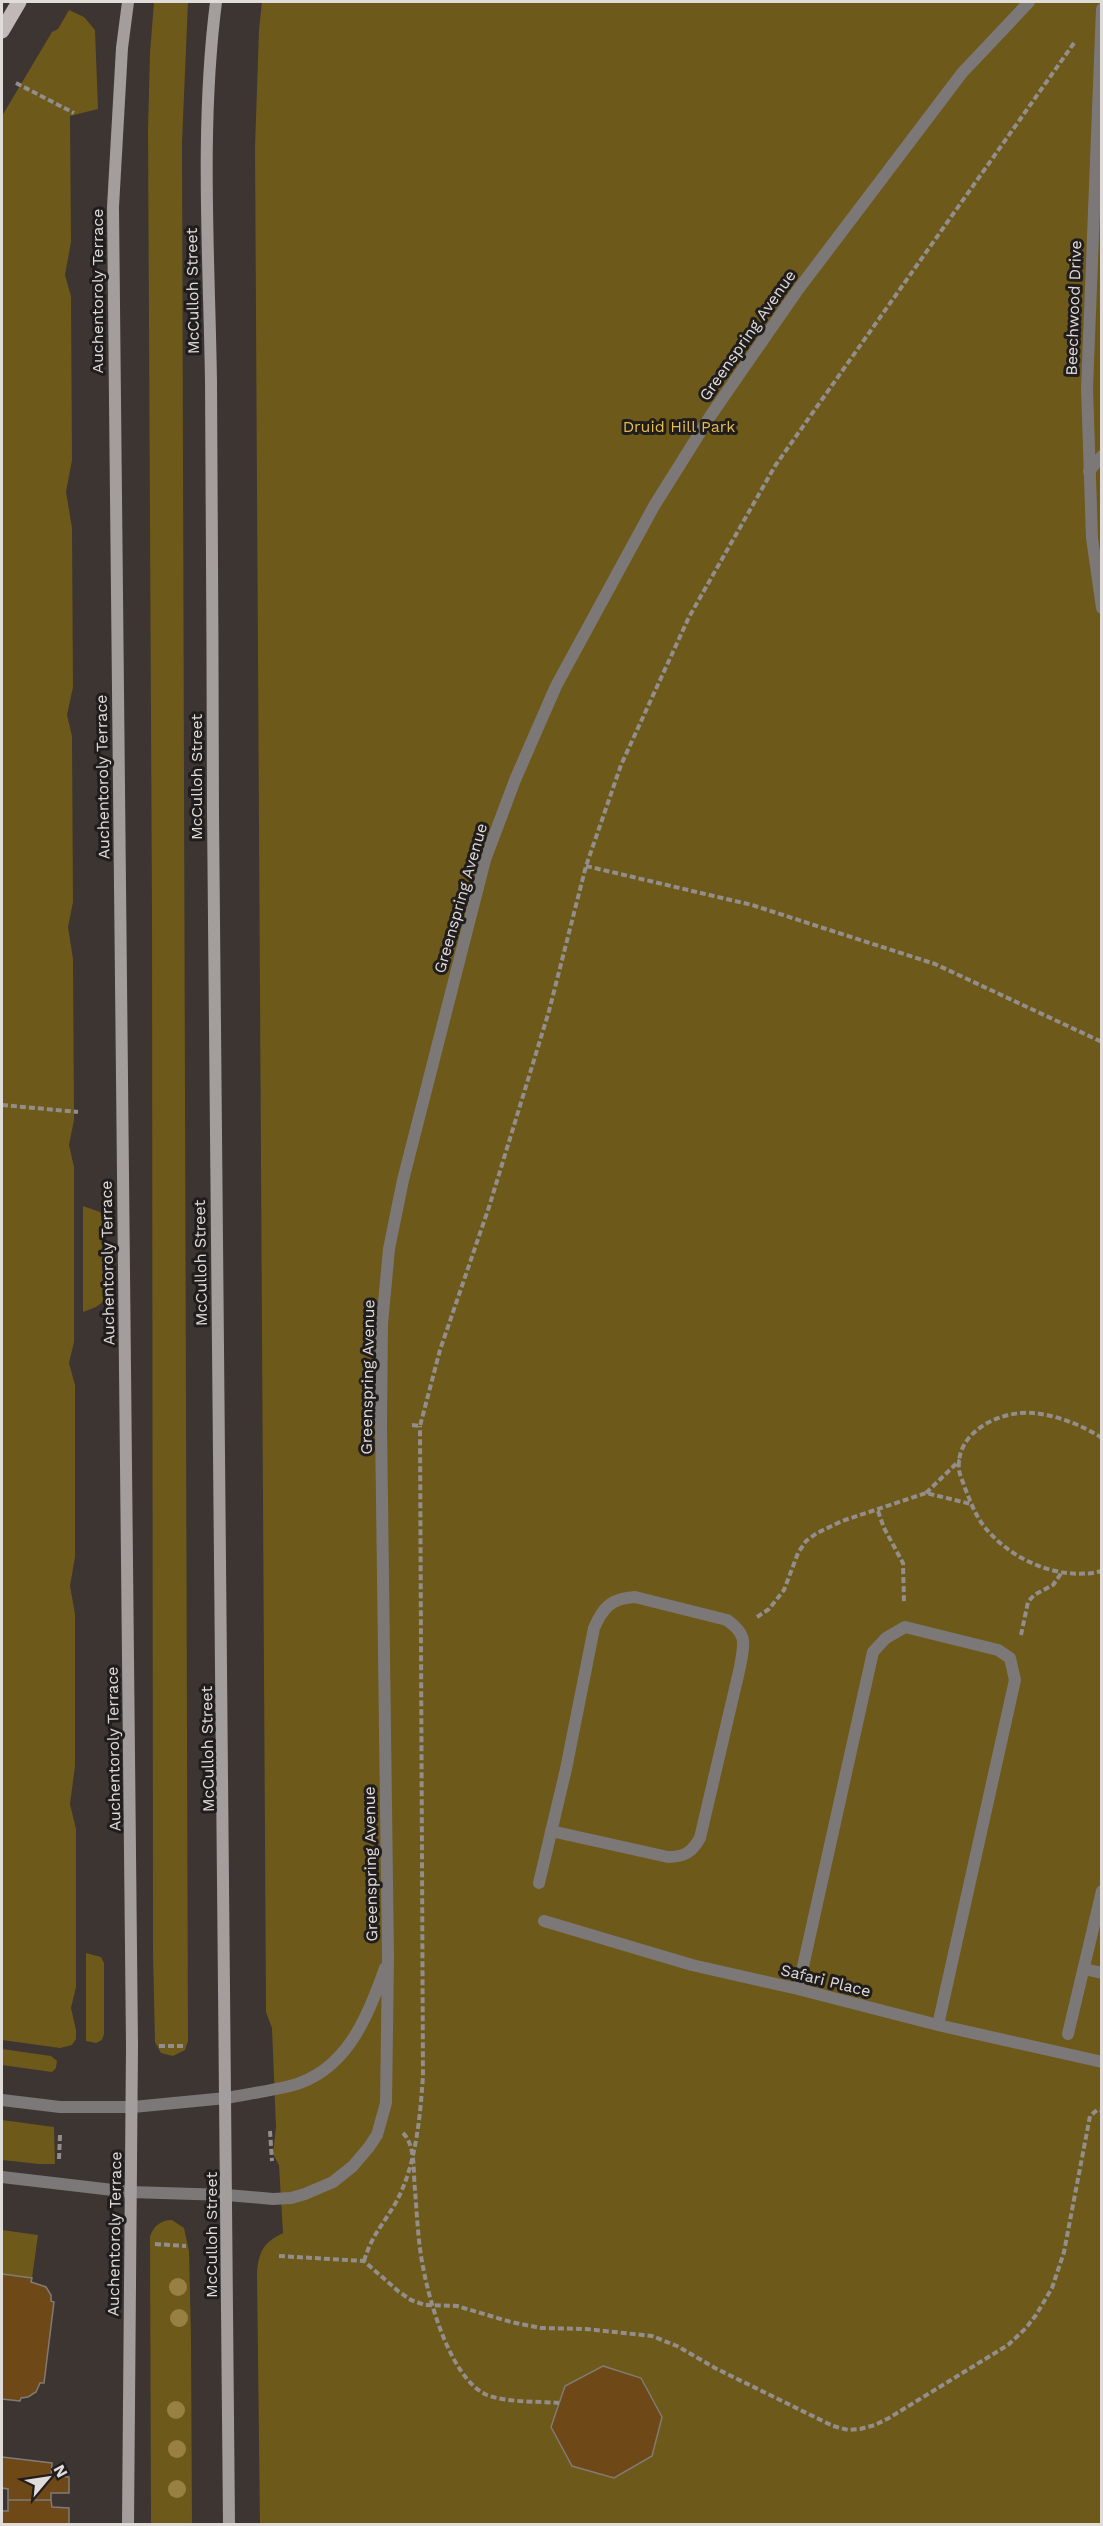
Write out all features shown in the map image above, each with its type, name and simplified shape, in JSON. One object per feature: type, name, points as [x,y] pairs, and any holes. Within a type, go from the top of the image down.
[{"type":"main road","points":[[2,31],[19,2]]},
{"type":"main road","name":"Auchentoroly Terrace","points":[[128,2],[121,58],[113,219],[133,2107],[130,2192],[128,2524]]},
{"type":"main road","name":"McCulloh Street","points":[[216,2],[209,57],[206,214],[211,381],[215,1162],[229,2524]]},
{"type":"street","name":"Greenspring Avenue","points":[[2,2177],[130,2192],[291,2198],[322,2188],[345,2174],[362,2157],[376,2135],[382,2120],[388,2089],[381,1425],[383,1313],[389,1250],[403,1180],[485,860],[515,780],[556,686],[654,506],[711,415],[797,291],[962,73],[1029,2]]},
{"type":"street","name":"Beechwood Drive","points":[[1101,9],[1087,388],[1092,538],[1101,608]]},
{"type":"street","points":[[1089,471],[1101,456]]},
{"type":"street","points":[[539,1882],[594,1628],[600,1613],[621,1598],[635,1597],[727,1620],[740,1629],[744,1642],[740,1667],[700,1838],[693,1850],[681,1857],[668,1857],[551,1831]]},
{"type":"street","points":[[798,1989],[873,1652],[886,1638],[905,1627],[998,1650],[1010,1658],[1015,1680],[938,2025]]},
{"type":"street","points":[[1068,2034],[1101,1891]]},
{"type":"street","name":"Safari Place","points":[[543,1921],[692,1965],[1101,2062]]},
{"type":"street","name":"Greenspring Avenue","points":[[2,2100],[60,2107],[133,2107],[226,2098],[290,2086],[322,2072],[337,2060],[363,2024],[388,1958]]},
{"type":"street","points":[[1084,1969],[1101,1973]]},
{"type":"path","points":[[363,2261],[379,2224],[395,2204],[412,2154],[421,2109],[423,2076],[420,1426],[440,1350],[489,1207],[549,1011],[586,866],[621,765],[689,617],[775,466],[1076,40]]},
{"type":"path","points":[[16,83],[74,113]]},
{"type":"path","points":[[586,866],[752,905],[935,964],[1101,1042]]},
{"type":"path","points":[[2,1105],[78,1112]]},
{"type":"path","points":[[1101,1437],[1054,1416],[1031,1412],[1008,1416],[971,1433],[962,1450],[959,1470],[971,1504],[983,1526],[1014,1554],[1045,1568],[1062,1572],[1101,1571]]},
{"type":"path","points":[[412,1425],[420,1426]]},
{"type":"path","points":[[740,1629],[768,1609],[784,1590],[798,1553],[806,1541],[842,1521],[878,1511],[926,1493],[960,1459]]},
{"type":"path","points":[[926,1493],[971,1504]]},
{"type":"path","points":[[878,1511],[884,1528],[903,1563],[905,1627]]},
{"type":"path","points":[[1010,1658],[1019,1646],[1028,1602],[1034,1595],[1053,1585],[1062,1572]]},
{"type":"path","points":[[159,2046],[184,2046]]},
{"type":"path","points":[[279,2256],[363,2261],[411,2300],[433,2307],[457,2306],[541,2328],[586,2329],[652,2336],[676,2346],[818,2421],[848,2430],[875,2425],[1008,2345],[1036,2315],[1052,2288],[1064,2252],[1090,2116],[1097,2110],[1101,2111]]},
{"type":"path","points":[[382,2120],[399,2128],[406,2136],[412,2154],[423,2267],[433,2307],[452,2355],[467,2381],[496,2398],[559,2403]]},
{"type":"path","points":[[270,2131],[272,2161]]},
{"type":"path","points":[[59,2159],[60,2135]]},
{"type":"path","points":[[154,2244],[186,2246]]},
{"type":"green space","points":[[154,2],[188,2],[182,142],[188,2041],[185,2050],[173,2056],[161,2053],[155,2042],[153,1953],[152,917],[148,130]]},
{"type":"green space","name":"Druid Hill Park","points":[[262,2],[1101,2],[1101,2524],[260,2524],[257,2272],[259,2258],[264,2248],[271,2240],[283,2233],[279,2165],[273,2154],[276,2127],[272,2028],[266,2012],[255,148]]},
{"type":"green space","points":[[69,10],[84,17],[95,30],[98,109],[70,116],[71,242],[65,275],[71,296],[72,460],[66,492],[72,528],[73,687],[67,715],[72,736],[73,902],[68,927],[73,959],[74,1120],[69,1145],[74,1167],[74,1342],[69,1363],[75,1385],[75,1557],[70,1586],[75,1614],[75,1766],[70,1804],[76,1829],[76,1987],[71,2008],[76,2039],[72,2045],[60,2048],[2,2040],[2,116],[52,32],[58,29]]},
{"type":"green space","points":[[83,1206],[100,1212],[103,1217],[103,1302],[83,1312]]},
{"type":"green space","points":[[86,1953],[101,1957],[104,1963],[104,2034],[102,2040],[96,2043],[86,2041]]},
{"type":"green space","points":[[2,2049],[51,2056],[57,2061],[56,2068],[52,2072],[2,2065]]},
{"type":"green space","points":[[2,2120],[54,2127],[55,2164],[2,2160]]},
{"type":"green space","points":[[172,2220],[184,2228],[189,2251],[192,2524],[151,2524],[150,2237],[158,2224]]},
{"type":"green space","points":[[2,2230],[38,2235],[32,2278],[2,2274]]},
{"type":"building","points":[[2,2274],[32,2278],[31,2282],[46,2287],[51,2295],[51,2301],[54,2302],[44,2383],[40,2383],[36,2392],[21,2398],[20,2401],[2,2399]]},
{"type":"building","points":[[603,2366],[641,2378],[662,2417],[652,2456],[614,2478],[572,2466],[551,2427],[565,2386]]},
{"type":"building","points":[[2,2457],[52,2463],[51,2476],[69,2477],[69,2493],[51,2493],[51,2500],[8,2500],[8,2489],[2,2488]]},
{"type":"building","points":[[8,2500],[51,2500],[52,2507],[69,2508],[69,2524],[2,2524],[2,2511],[8,2511]]}]
